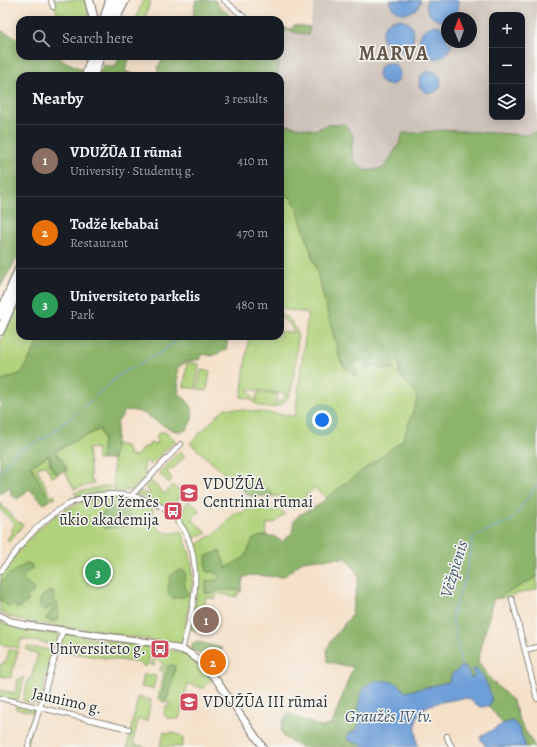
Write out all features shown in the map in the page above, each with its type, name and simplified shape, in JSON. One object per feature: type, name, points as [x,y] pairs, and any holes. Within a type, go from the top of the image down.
[{"type":"highway","points":[[89,0],[93,16]]},
{"type":"highway","points":[[105,16],[110,0]]},
{"type":"highway","points":[[113,16],[118,0]]},
{"type":"highway","points":[[117,16],[125,0]]},
{"type":"highway","points":[[88,72],[94,60]]},
{"type":"highway","points":[[93,72],[95,60]]},
{"type":"highway","points":[[0,315],[16,277]]},
{"type":"highway","points":[[0,332],[16,295]]},
{"type":"main road","points":[[0,616],[10,621],[25,625],[154,643],[182,650],[194,657],[209,671],[263,747]]},
{"type":"street","points":[[51,0],[53,7]]},
{"type":"street","points":[[224,0],[243,16]]},
{"type":"street","points":[[131,496],[181,444]]},
{"type":"street","points":[[0,572],[32,532],[63,507],[76,501],[90,496],[112,494],[131,496],[159,506],[174,517],[184,530],[194,562],[196,584],[192,609],[182,650]]},
{"type":"street","points":[[512,599],[537,698]]},
{"type":"street","points":[[28,747],[62,630]]},
{"type":"street","points":[[525,650],[537,647]]},
{"type":"street","name":"Jaunimo g.","points":[[0,698],[129,728]]},
{"type":"street","points":[[447,736],[452,747]]},
{"type":"shaded area","points":[[315,0],[537,0],[537,132],[526,135],[445,130],[403,133],[399,144],[384,168],[367,171],[357,164],[351,153],[353,135],[328,125],[315,130],[284,125],[284,72],[278,72],[279,60],[284,60],[284,30],[308,35]]},
{"type":"green space","points":[[53,0],[85,0],[89,16],[58,16]]},
{"type":"green space","points":[[143,0],[151,0],[145,16],[137,16]]},
{"type":"green space","points":[[196,0],[215,0],[230,16],[193,16]]},
{"type":"green space","points":[[294,25],[310,27],[308,35],[284,30],[284,28],[292,29]]},
{"type":"green space","points":[[0,30],[16,38],[16,60],[62,60],[83,70],[82,72],[16,72],[16,260],[0,287]]},
{"type":"green space","points":[[118,60],[129,60],[125,71],[128,72],[100,72],[103,65],[115,67]]},
{"type":"green space","points":[[162,60],[279,60],[278,72],[157,72]]},
{"type":"green space","points":[[345,124],[353,135],[353,156],[357,163],[367,171],[384,168],[399,144],[403,133],[445,130],[526,135],[537,132],[537,577],[493,600],[478,661],[491,680],[513,701],[519,720],[535,747],[526,747],[521,734],[512,721],[503,724],[488,705],[491,704],[492,700],[484,677],[471,678],[466,667],[461,667],[450,677],[450,682],[405,692],[400,685],[359,715],[360,721],[358,726],[355,731],[349,734],[353,743],[361,744],[366,747],[301,747],[284,737],[281,731],[283,720],[289,714],[321,727],[332,724],[353,667],[328,662],[327,649],[333,638],[351,616],[359,576],[347,558],[318,559],[303,561],[283,577],[250,575],[243,578],[241,590],[218,590],[213,594],[205,593],[206,581],[217,580],[219,578],[218,574],[207,572],[206,556],[220,551],[226,568],[245,557],[253,539],[262,536],[274,536],[282,542],[292,533],[294,520],[299,515],[319,505],[326,498],[403,440],[417,400],[416,393],[399,374],[400,370],[398,362],[395,358],[392,358],[394,365],[393,369],[383,370],[378,364],[366,369],[364,367],[367,362],[366,360],[360,362],[356,361],[353,363],[358,374],[356,376],[351,374],[340,360],[317,271],[296,205],[290,197],[285,195],[284,125],[315,130],[328,125]]},
{"type":"green space","points":[[284,195],[290,197],[296,205],[317,271],[340,360],[344,367],[354,376],[358,374],[354,368],[353,362],[366,359],[368,369],[378,364],[381,368],[394,365],[392,358],[395,358],[398,362],[400,370],[399,374],[416,393],[418,400],[403,440],[326,498],[314,488],[292,509],[281,497],[272,496],[272,493],[267,489],[245,486],[241,489],[190,443],[225,408],[295,416],[308,313],[284,310]]},
{"type":"green space","points":[[16,307],[16,340],[39,340],[22,373],[0,381],[0,342]]},
{"type":"green space","points":[[284,316],[294,325],[297,331],[291,392],[285,401],[276,407],[270,408],[259,406],[250,399],[241,397],[248,340],[284,340],[284,332],[294,333],[289,323],[284,320]],"holes":[[[248,389],[287,394],[282,400],[276,403],[277,394],[258,392],[256,401]]]},
{"type":"green space","points":[[39,340],[227,340],[226,350],[212,356],[202,354],[201,359],[186,362],[177,368],[179,394],[191,406],[193,415],[192,420],[186,430],[175,431],[167,428],[144,414],[132,410],[125,411],[117,423],[113,459],[101,460],[103,440],[100,429],[55,451],[66,466],[66,473],[65,470],[58,474],[52,470],[49,455],[31,466],[50,500],[44,504],[29,489],[18,499],[11,495],[10,486],[0,494],[0,381],[22,373]]},
{"type":"green space","points":[[187,363],[199,364],[196,389],[184,387]]},
{"type":"green space","points":[[201,370],[210,371],[207,391],[198,389]]},
{"type":"green space","points":[[100,429],[103,440],[101,460],[97,460],[96,448],[88,449],[91,481],[94,481],[93,484],[74,489],[66,473],[66,466],[55,451]]},
{"type":"green space","points":[[160,432],[165,432],[176,441],[176,443],[174,442],[151,465],[146,460],[143,472],[146,474],[136,486],[125,491],[114,491],[113,459],[115,444],[126,446],[129,454],[134,456],[138,455],[143,447],[148,447],[150,443],[156,444],[157,435]]},
{"type":"green space","points":[[180,451],[185,456],[173,469],[167,472],[172,479],[169,483],[159,473]]},
{"type":"green space","points":[[49,455],[50,466],[58,474],[52,477],[45,464],[37,468],[51,497],[55,495],[55,499],[49,499],[31,466]]},
{"type":"green space","points":[[151,481],[165,494],[173,485],[184,495],[176,501],[169,503],[171,506],[169,509],[152,500],[137,495],[136,492],[138,490],[150,495],[145,487]]},
{"type":"green space","points":[[250,484],[267,489],[272,493],[272,496],[249,496],[241,489]]},
{"type":"green space","points":[[110,486],[110,491],[92,493],[77,498],[74,493],[95,488]]},
{"type":"green space","points":[[108,497],[132,499],[154,506],[153,519],[158,529],[168,533],[181,531],[190,555],[192,565],[192,585],[184,633],[179,644],[23,621],[0,612],[1,575],[34,534],[44,524],[67,509],[93,499]]},
{"type":"green space","points":[[189,501],[200,511],[192,519],[207,533],[194,538],[194,542],[191,540],[177,517],[179,514],[183,515],[184,507]]},
{"type":"green space","points":[[257,502],[264,503],[267,511],[278,510],[285,514],[276,522],[267,524],[266,536],[253,539],[245,558],[230,566],[213,572],[218,574],[218,590],[241,590],[241,592],[237,594],[237,597],[217,593],[215,599],[206,597],[199,631],[190,629],[198,586],[198,574],[194,547],[210,536],[212,537],[236,512],[242,513]]},
{"type":"green space","points":[[0,503],[19,523],[23,525],[9,542],[7,539],[13,532],[11,530],[15,525],[0,509]]},
{"type":"green space","points":[[123,506],[133,519],[129,526],[105,528],[100,525],[101,514],[107,509]]},
{"type":"green space","points":[[27,563],[32,565],[32,569],[22,577],[33,588],[33,593],[27,596],[28,601],[17,609],[13,604],[8,607],[0,599],[1,583],[7,576]]},
{"type":"green space","points":[[183,570],[186,572],[184,582],[188,595],[172,598],[168,594],[170,578],[174,572]]},
{"type":"green space","points":[[537,577],[537,589],[498,599],[499,596]]},
{"type":"green space","points":[[51,590],[53,591],[54,600],[58,604],[57,621],[49,621],[45,619],[52,609],[50,607],[46,610],[41,609],[39,604],[41,597]]},
{"type":"green space","points":[[0,622],[18,628],[58,634],[59,637],[57,645],[21,639],[19,648],[0,644]]},
{"type":"green space","points":[[66,633],[82,637],[151,647],[148,665],[144,667],[140,663],[63,652],[60,654],[58,651],[64,634]]},
{"type":"green space","points":[[198,642],[222,648],[218,661],[191,649],[193,643]]},
{"type":"green space","points":[[27,647],[53,650],[54,652],[38,704],[23,701],[28,679],[31,679],[38,654],[26,650]]},
{"type":"green space","points":[[9,650],[18,651],[11,678],[0,676],[0,664],[3,665],[4,661],[6,662]]},
{"type":"green space","points":[[165,650],[179,652],[186,655],[198,663],[212,680],[203,688],[188,684],[179,719],[167,718],[164,714],[166,706],[169,707],[170,704],[161,701],[158,698],[164,672],[160,670],[160,667],[165,665],[156,659],[154,662],[155,666],[151,665],[154,654],[160,655],[161,652]]},
{"type":"green space","points":[[174,665],[175,670],[167,700],[164,700],[161,697],[168,666]]},
{"type":"green space","points":[[144,674],[156,676],[153,689],[141,687]]},
{"type":"green space","points":[[22,677],[24,678],[18,700],[0,697],[0,690],[15,693],[18,679],[21,680]]},
{"type":"green space","points":[[138,697],[151,700],[147,721],[138,719],[133,744],[147,747],[127,747]]},
{"type":"green space","points":[[17,705],[36,710],[26,747],[23,747],[33,712],[16,709],[15,706]]},
{"type":"green space","points":[[164,732],[170,734],[171,732],[184,737],[182,747],[160,747]]},
{"type":"water","points":[[389,0],[421,0],[419,6],[415,10],[405,13],[395,10],[391,6]]},
{"type":"water","points":[[427,0],[458,0],[458,10],[456,12],[441,12],[441,21],[431,16],[426,5]]},
{"type":"water","points":[[395,19],[401,19],[410,23],[414,35],[410,47],[401,51],[395,51],[386,47],[382,38],[382,32],[386,23]]},
{"type":"water","points":[[434,25],[441,27],[441,48],[450,48],[442,57],[428,57],[420,47],[421,34],[426,28]]},
{"type":"water","points":[[385,63],[393,63],[400,70],[400,78],[393,85],[385,85],[378,78],[378,70]]},
{"type":"water","points":[[426,71],[434,71],[441,78],[441,86],[434,93],[426,93],[419,86],[419,78]]},
{"type":"water","name":"Graužės IV tv.","points":[[461,667],[466,667],[471,678],[475,676],[472,670],[476,669],[482,675],[491,695],[491,704],[482,707],[464,698],[440,702],[424,708],[416,721],[418,747],[366,747],[348,740],[347,737],[359,724],[360,696],[368,684],[381,680],[392,682],[398,684],[405,692],[449,682],[452,674]]},
{"type":"water","points":[[512,721],[519,729],[526,747],[486,747],[480,738],[481,736],[503,724]]},
{"type":"waterway","points":[[0,472],[18,450],[49,436],[121,374],[163,351],[177,340]]},
{"type":"waterway","name":"Vėžpienis","points":[[461,665],[452,615],[465,580],[473,537],[512,520],[537,485]]},
{"type":"place","name":"VDUŽŪA Centriniai rūmai","points":[[189,493]]},
{"type":"place","name":"VDU žemės ūkio akademija","points":[[173,511]]},
{"type":"place","name":"Universiteto parkelis","points":[[98,572]]},
{"type":"place","name":"VDUŽŪA II rūmai","points":[[206,620]]},
{"type":"place","name":"Universiteto g.","points":[[160,649]]},
{"type":"place","name":"Todžė kebabai","points":[[213,662]]},
{"type":"place","name":"VDUŽŪA III rūmai","points":[[189,702]]},
{"type":"district","name":"MARVA","points":[[394,53]]}]
